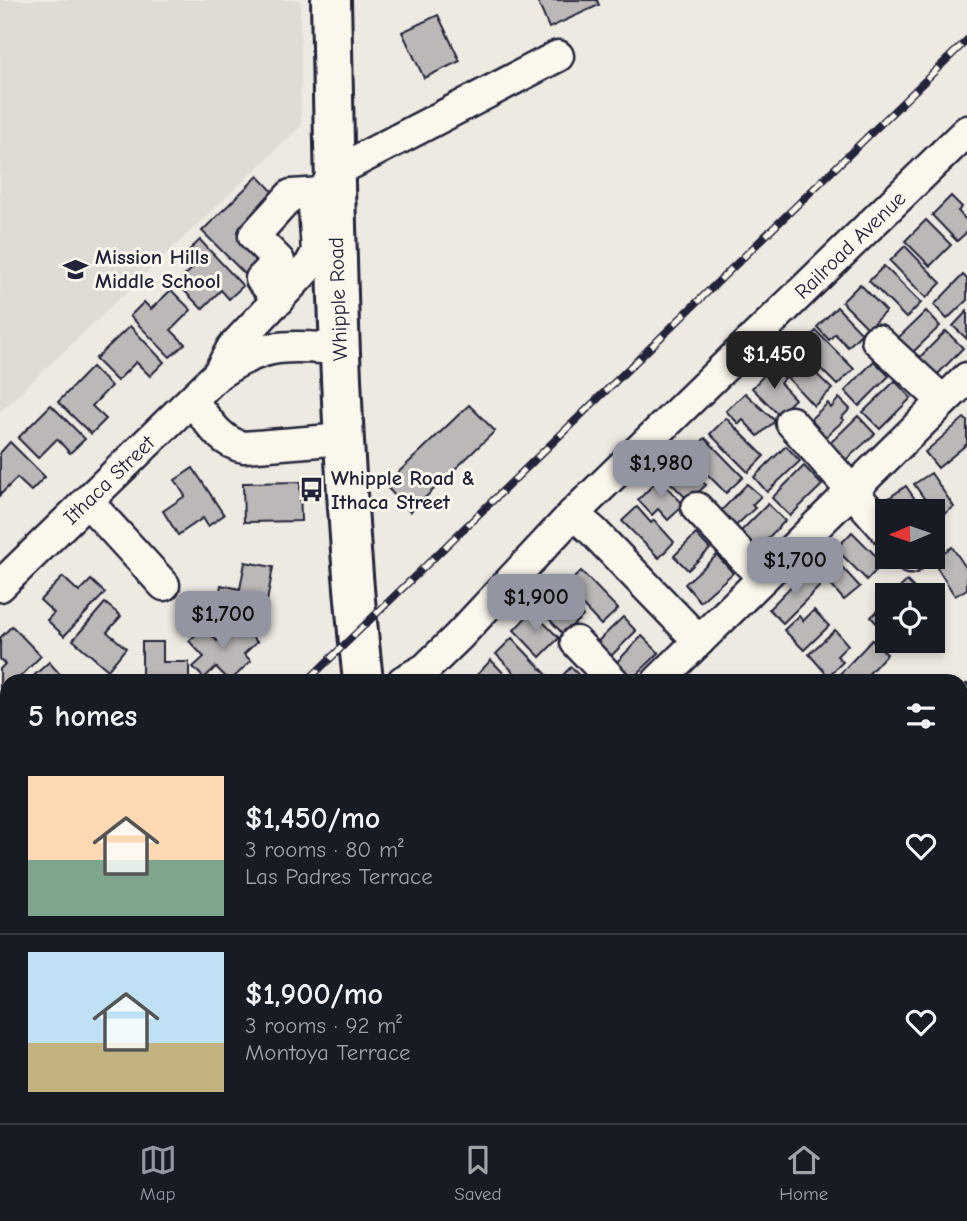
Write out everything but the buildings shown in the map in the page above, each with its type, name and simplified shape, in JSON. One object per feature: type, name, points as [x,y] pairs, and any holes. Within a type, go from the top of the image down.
[{"type":"main road","name":"Whipple Road","points":[[331,0],[329,182],[348,534],[362,674]]},
{"type":"street","points":[[279,300],[261,279],[279,261],[254,236],[290,195],[329,182],[558,56]]},
{"type":"street","name":"Railroad Avenue","points":[[416,674],[425,669],[458,637],[573,514],[967,131]]},
{"type":"street","name":"Ithaca Street","points":[[218,374],[232,348],[310,265],[317,252],[314,206],[329,182]]},
{"type":"street","points":[[877,340],[943,401]]},
{"type":"street","name":"Ithaca Street","points":[[0,586],[218,374],[244,357],[266,349],[287,346],[339,349]]},
{"type":"street","points":[[665,674],[967,377]]},
{"type":"street","points":[[192,400],[227,442],[235,445],[244,447],[344,439]]},
{"type":"street","points":[[791,422],[875,517]]},
{"type":"street","points":[[88,502],[164,585]]},
{"type":"street","points":[[698,508],[763,578]]},
{"type":"street","points":[[573,514],[593,531],[699,641]]},
{"type":"street","points":[[576,642],[606,674]]},
{"type":"shaded area","name":"Mission Hills Middle School","points":[[0,0],[300,0],[301,126],[0,412]]},
{"type":"railway","points":[[314,674],[967,40]]},
{"type":"place","name":"Mission Hills Middle School","points":[[75,269]]},
{"type":"place","name":"Whipple Road & Ithaca Street","points":[[311,490]]}]
